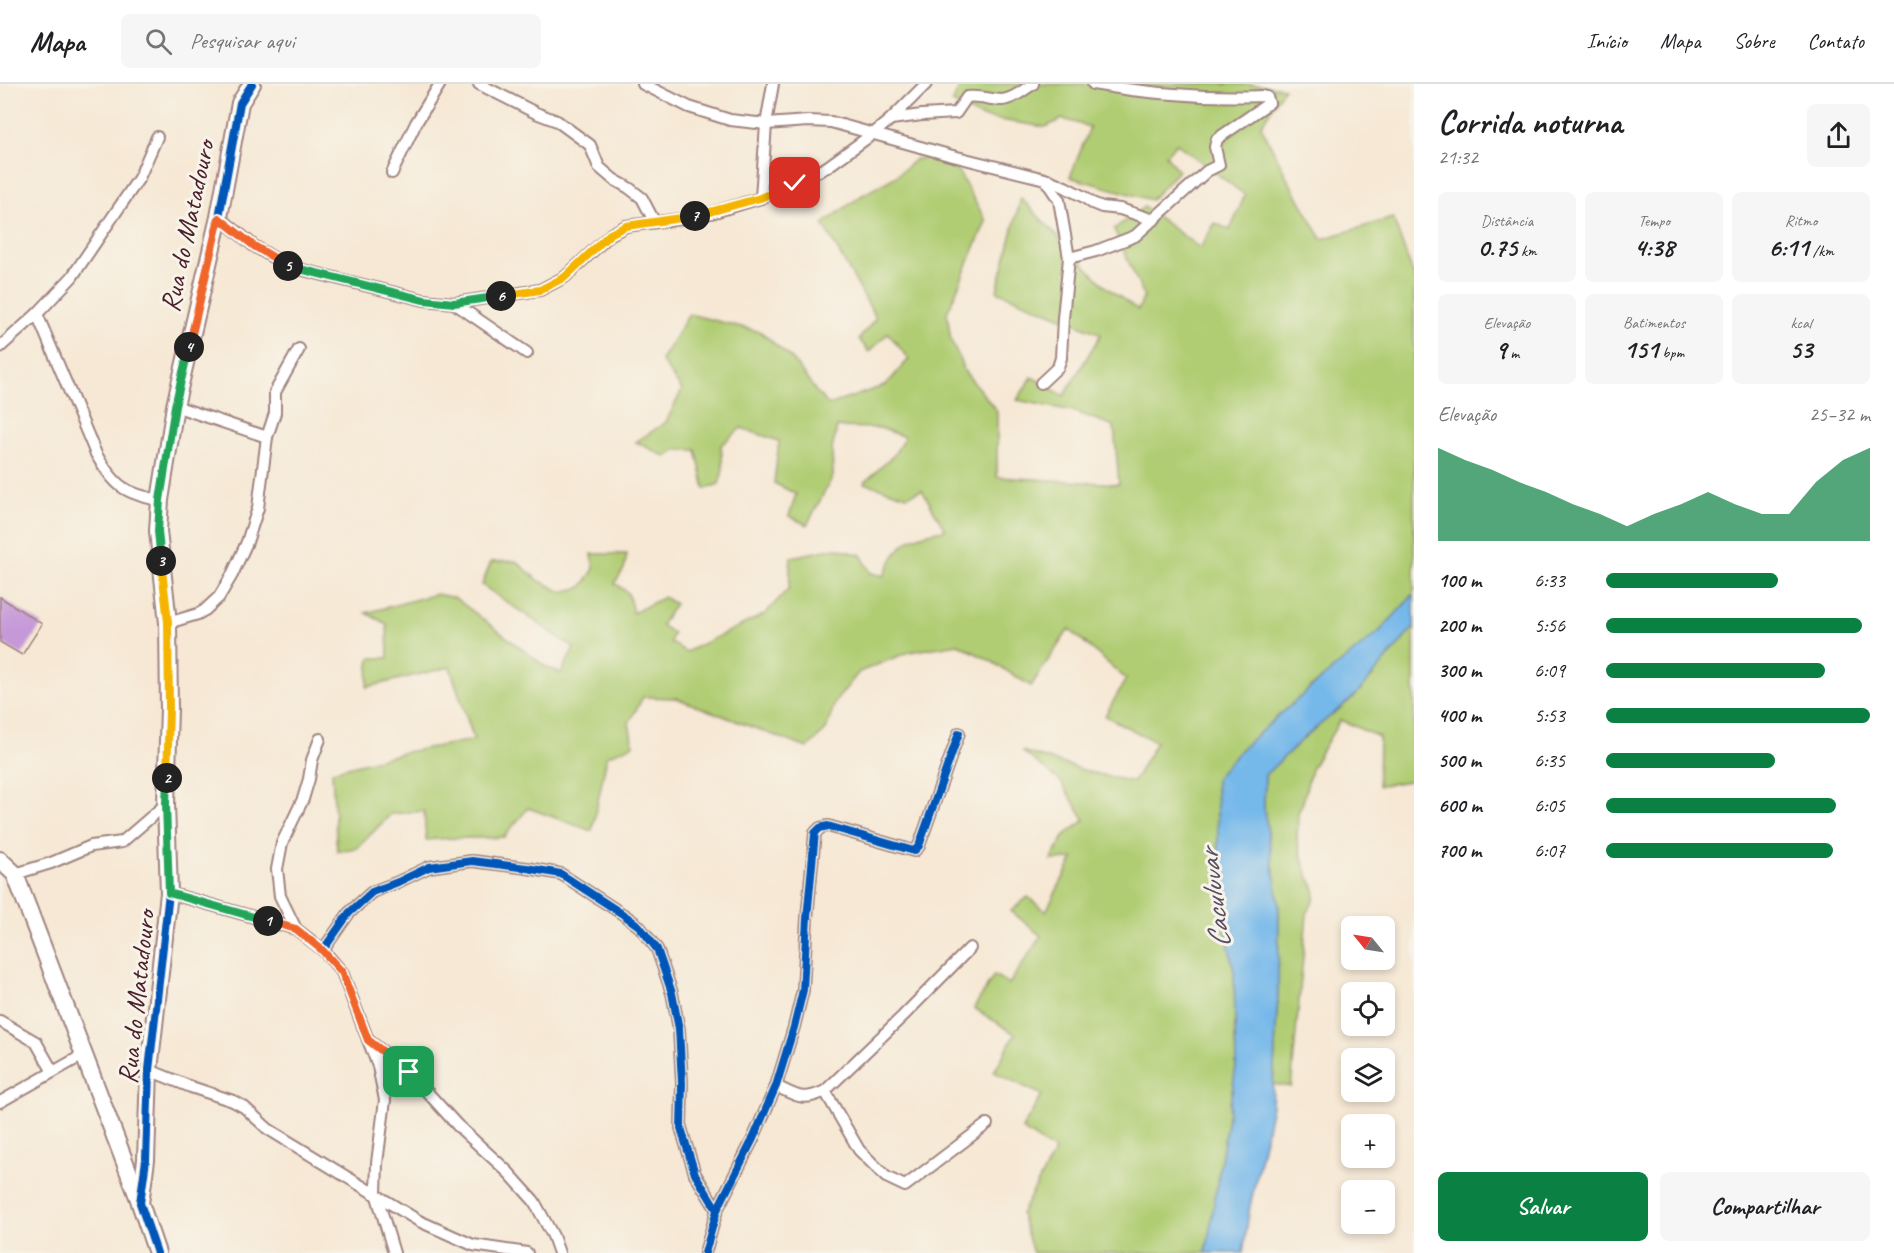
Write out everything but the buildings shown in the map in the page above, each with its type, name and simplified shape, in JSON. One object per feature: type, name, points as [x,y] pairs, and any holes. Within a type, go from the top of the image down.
[{"type":"street","points":[[235,84],[240,104]]},
{"type":"street","points":[[240,104],[252,84]]},
{"type":"street","points":[[392,173],[416,123],[440,84]]},
{"type":"street","points":[[643,84],[689,107],[730,120],[766,124],[831,122],[1046,179],[1102,207],[1120,209],[1154,220]]},
{"type":"street","points":[[760,198],[766,124],[774,84]]},
{"type":"street","points":[[219,218],[254,246],[287,266],[424,300],[454,303],[540,290],[565,277],[610,234],[626,226],[711,213],[760,198],[827,167],[891,119],[926,84]]},
{"type":"street","points":[[891,119],[922,114],[956,113],[968,97],[1008,99],[1033,84]]},
{"type":"street","points":[[1069,258],[1096,251],[1135,236],[1207,171],[1220,165],[1215,147],[1217,139],[1266,107],[1269,100],[1263,96],[1235,97],[1150,92],[1093,84]]},
{"type":"street","points":[[485,85],[536,113],[557,121],[590,145],[599,167],[642,198],[654,221]]},
{"type":"street","name":"Rua do Matadouro","points":[[157,1253],[140,1203],[146,1160],[149,1070],[169,893],[166,804],[169,709],[168,622],[158,531],[160,500],[175,406],[219,218],[240,104]]},
{"type":"street","points":[[0,347],[72,278],[139,178],[157,136]]},
{"type":"street","points":[[1041,383],[1058,367],[1061,358],[1069,258],[1059,200],[1046,179]]},
{"type":"street","points":[[454,303],[526,353]]},
{"type":"street","points":[[37,314],[96,454],[107,473],[131,494],[160,500]]},
{"type":"street","points":[[168,622],[206,610],[219,597],[232,576],[247,542],[258,508],[267,437],[274,413],[275,392],[299,349]]},
{"type":"street","points":[[175,406],[267,437]]},
{"type":"street","points":[[705,1253],[717,1210],[753,1139],[776,1086],[804,990],[807,918],[815,833],[820,828],[828,826],[914,851],[920,846],[959,734]]},
{"type":"street","points":[[296,929],[280,896],[278,869],[282,843],[303,799],[312,760],[320,739]]},
{"type":"street","points":[[15,874],[91,846],[122,842],[166,804]]},
{"type":"street","points":[[0,860],[15,874],[140,1203]]},
{"type":"street","points":[[322,950],[349,913],[372,892],[429,867],[472,861],[561,874],[624,915],[639,926],[657,949],[672,993],[679,1029],[682,1083],[681,1128],[695,1174],[717,1210]]},
{"type":"street","points":[[169,893],[296,929],[322,950],[342,972],[378,1066],[385,1100],[377,1163],[376,1193],[394,1253]]},
{"type":"street","points":[[776,1086],[802,1098],[813,1097],[825,1091],[970,948]]},
{"type":"street","points":[[0,1021],[36,1042],[53,1072]]},
{"type":"street","points":[[368,1040],[409,1072],[457,1125],[508,1172],[534,1202],[553,1236],[559,1253]]},
{"type":"street","points":[[0,1102],[83,1055]]},
{"type":"street","points":[[149,1070],[244,1107],[268,1129],[419,1221],[473,1245],[527,1253]]},
{"type":"street","points":[[825,1091],[859,1150],[886,1177],[905,1186],[987,1124]]},
{"type":"green space","points":[[961,84],[1243,84],[1284,88],[1261,126],[1322,239],[1393,218],[1414,277],[1414,594],[1380,631],[1240,750],[1216,778],[1220,902],[1234,971],[1236,1068],[1206,1253],[1033,1253],[1021,1214],[1055,1151],[1022,1129],[1042,1095],[994,1072],[1015,1034],[974,1008],[994,975],[1009,984],[1041,936],[1011,911],[1028,897],[1046,911],[1073,859],[1051,860],[1065,835],[1085,820],[1061,782],[1022,751],[1093,773],[1133,782],[1156,742],[1105,716],[1126,679],[1069,629],[1031,686],[958,644],[909,652],[859,672],[835,702],[826,730],[807,748],[676,698],[643,697],[629,723],[633,745],[607,756],[592,831],[528,808],[504,837],[426,840],[424,811],[391,814],[357,848],[337,851],[332,771],[406,752],[474,740],[450,667],[367,687],[370,658],[388,658],[387,624],[366,613],[436,594],[455,598],[546,667],[561,673],[574,648],[482,585],[491,562],[516,561],[538,580],[562,592],[582,587],[594,569],[592,554],[627,554],[624,569],[615,583],[628,593],[633,613],[664,597],[675,604],[661,625],[673,633],[670,642],[686,652],[765,614],[789,588],[791,557],[836,548],[861,555],[871,573],[884,576],[894,556],[906,542],[922,535],[945,530],[922,490],[907,496],[864,483],[894,455],[905,437],[880,428],[837,427],[832,449],[833,476],[807,525],[789,516],[796,494],[774,483],[779,441],[741,428],[721,445],[723,470],[719,484],[705,489],[696,450],[676,450],[666,457],[636,442],[666,422],[682,390],[661,360],[689,314],[761,332],[792,359],[829,405],[886,385],[909,359],[888,333],[869,352],[859,339],[876,318],[823,224],[861,196],[895,177],[916,159],[949,155],[986,221],[947,313],[951,340],[965,372],[997,411],[997,477],[1119,484],[1114,426],[1073,411],[1017,400],[1032,377],[1064,396],[1101,334],[997,291],[1021,198],[1105,286],[1138,310],[1144,296],[1114,229],[1144,207],[1200,248],[1215,223],[1230,230],[1245,195],[1176,143],[1166,155],[1178,171],[1151,200],[1070,177],[1090,127],[1063,119],[1045,127],[981,117],[952,103]]},
{"type":"green space","points":[[1414,627],[1414,780],[1378,786],[1379,737],[1340,720],[1311,769],[1298,813],[1297,841],[1307,874],[1314,887],[1315,898],[1307,914],[1291,1087],[1273,1084],[1278,994],[1279,905],[1264,808],[1265,775],[1305,737],[1356,695]]},
{"type":"water","points":[[1414,594],[1414,627],[1356,695],[1305,737],[1265,775],[1264,808],[1279,905],[1278,994],[1272,1106],[1250,1206],[1243,1253],[1206,1253],[1236,1067],[1234,971],[1220,902],[1216,778],[1240,750],[1380,631]]},
{"type":"cycle path","points":[[157,1253],[140,1203],[146,1160],[149,1070],[169,893],[166,804],[169,709],[168,623],[158,531],[160,500],[175,406],[219,217],[240,103],[252,84]]},
{"type":"cycle path","points":[[705,1253],[717,1210],[753,1139],[776,1086],[794,1027],[803,990],[815,833],[820,828],[828,826],[914,851],[919,846],[959,733]]},
{"type":"cycle path","points":[[323,950],[349,913],[372,892],[429,867],[472,861],[561,874],[624,915],[639,926],[657,949],[672,993],[679,1029],[682,1083],[681,1128],[695,1174],[717,1210]]},
{"type":"route","points":[[409,1072],[368,1040],[342,972],[322,950],[296,929],[169,893],[166,804],[169,709],[168,622],[158,531],[160,500],[175,406],[219,218],[254,246],[287,266],[424,300],[454,303],[540,290],[565,277],[610,234],[626,226],[711,213],[760,198],[795,183]]},
{"type":"water label","name":"Caculuvar","points":[[1214,899]]}]
